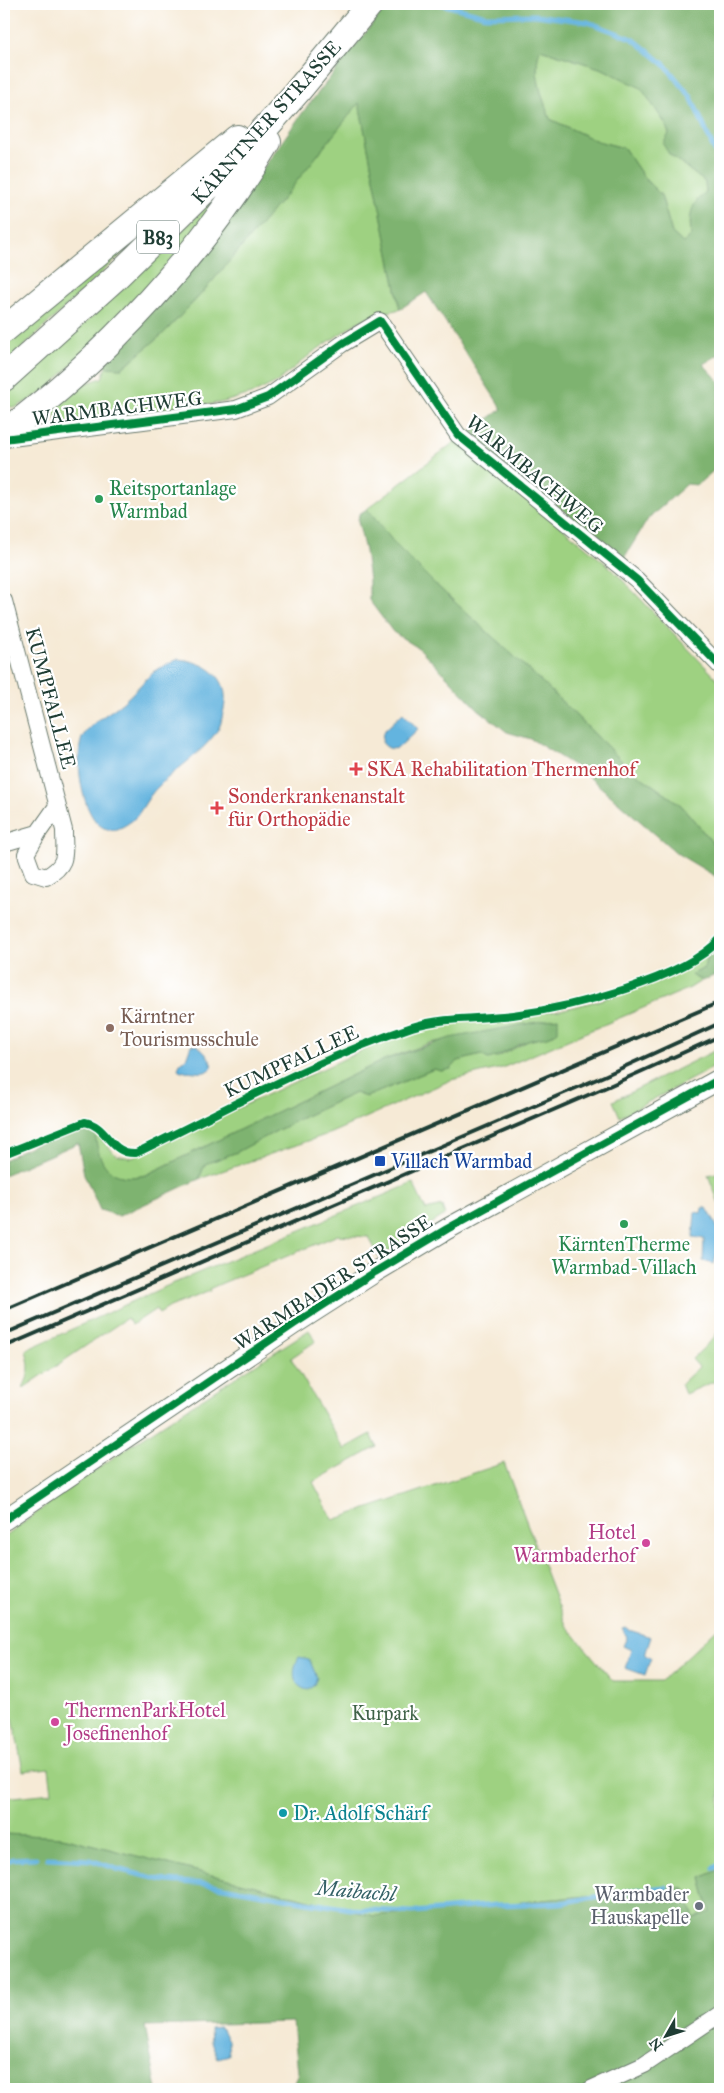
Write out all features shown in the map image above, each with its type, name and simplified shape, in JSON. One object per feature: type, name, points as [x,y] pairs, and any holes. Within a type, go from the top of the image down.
[{"type":"main road","name":"KÄRNTNER STRASSE","points":[[6,376],[116,278],[245,151],[370,4]]},
{"type":"main road","points":[[4,330],[220,152],[297,92]]},
{"type":"main road","points":[[4,433],[51,396],[109,342],[169,278],[216,219],[253,168],[297,92]]},
{"type":"street","name":"WARMBACHWEG","points":[[4,439],[236,409],[268,397],[342,344],[380,321],[458,435],[637,580],[720,666]]},
{"type":"street","name":"KUMPFALLEE","points":[[4,601],[64,830],[64,862],[59,870],[46,877],[33,873],[26,854],[57,806]]},
{"type":"street","points":[[4,843],[38,833]]},
{"type":"street","name":"WARMBADER STRASSE","points":[[4,1520],[294,1324],[375,1272],[447,1228],[720,1079]]},
{"type":"street","points":[[590,2089],[644,2065],[720,2014]]},
{"type":"green space","points":[[388,4],[720,4],[720,354],[703,364],[720,382],[720,465],[697,485],[687,484],[648,519],[624,558],[465,435],[502,409],[426,292],[400,309],[359,103],[285,196],[203,292],[164,333],[122,368],[106,367],[101,357],[264,167],[303,112]],"holes":[[[540,49],[603,69],[641,88],[665,123],[669,134],[663,144],[669,154],[705,182],[706,192],[696,202],[692,211],[691,236],[683,243],[672,233],[661,195],[645,179],[624,148],[597,141],[550,119],[541,93],[538,76],[537,67]]]},
{"type":"green space","points":[[540,49],[603,69],[641,87],[665,123],[669,134],[669,154],[705,182],[706,192],[690,220],[691,236],[683,243],[672,233],[661,195],[645,179],[624,148],[597,141],[550,119],[541,93],[538,76],[537,67]]},
{"type":"green space","points":[[359,102],[400,309],[372,316],[358,322],[312,353],[277,382],[254,393],[224,402],[59,428],[52,407],[77,386],[102,378],[106,367],[122,368],[164,333],[203,292],[285,196]]},
{"type":"green space","points":[[219,194],[197,235],[47,390],[15,408],[4,405],[4,396],[127,285]]},
{"type":"green space","points":[[179,200],[4,365],[4,338]]},
{"type":"green space","points":[[457,440],[611,568],[720,682],[720,852],[681,805],[631,770],[543,683],[434,583],[395,544],[367,509]]},
{"type":"green space","points":[[367,509],[395,544],[434,583],[543,683],[631,770],[681,805],[720,852],[720,879],[678,854],[581,770],[531,739],[507,732],[478,709],[420,649],[393,632],[369,600],[369,580],[365,551],[358,521],[359,514]]},
{"type":"green space","points":[[720,946],[720,973],[702,981],[691,975],[704,968],[707,956]]},
{"type":"green space","points":[[707,956],[704,968],[692,975],[701,981],[690,988],[502,1068],[451,1080],[331,1133],[199,1179],[205,1164],[237,1152],[299,1119],[355,1093],[366,1097],[434,1069],[441,1071],[458,1061],[481,1055],[498,1057],[528,1041],[554,1035],[558,1018],[430,1043],[384,1060],[146,1175],[123,1177],[115,1174],[108,1170],[98,1155],[95,1132],[116,1155],[130,1158],[387,1039],[450,1022],[560,1010],[597,1001],[657,982]]},
{"type":"green space","points":[[558,1018],[558,1031],[555,1034],[523,1043],[493,1058],[488,1059],[481,1055],[458,1061],[451,1069],[441,1071],[434,1069],[366,1097],[355,1093],[299,1119],[237,1152],[205,1164],[199,1179],[119,1216],[100,1210],[84,1174],[78,1143],[4,1175],[4,1160],[12,1155],[63,1133],[87,1129],[95,1131],[99,1153],[108,1169],[114,1174],[133,1177],[146,1175],[384,1060],[450,1038]]},
{"type":"green space","points":[[720,1048],[720,1064],[620,1117],[613,1101]]},
{"type":"green space","points":[[720,1172],[720,1206],[708,1175]]},
{"type":"green space","points":[[413,1183],[426,1210],[442,1206],[445,1215],[379,1257],[369,1237],[338,1235],[220,1284],[209,1289],[210,1291],[170,1307],[159,1314],[156,1309],[132,1325],[127,1318],[22,1389],[29,1370],[26,1350],[162,1288]]},
{"type":"green space","points":[[720,1328],[720,1379],[685,1394],[681,1384],[699,1367],[692,1359],[713,1339]]},
{"type":"green space","name":"Kurpark","points":[[309,1330],[316,1341],[291,1358],[344,1449],[371,1434],[377,1447],[313,1482],[333,1520],[504,1463],[566,1625],[613,1681],[661,1681],[720,1626],[720,1869],[701,1878],[710,1912],[694,1918],[684,1888],[672,1888],[373,1916],[62,1837],[4,1834],[4,1798],[52,1793],[49,1768],[23,1771],[13,1718],[4,1719],[4,1538],[116,1456]]},
{"type":"green space","points":[[4,1834],[62,1837],[373,1916],[684,1888],[694,1918],[710,1912],[701,1878],[720,1869],[720,2089],[292,2089],[298,2072],[293,2022],[145,2026],[157,2089],[4,2089]]},
{"type":"water","points":[[178,659],[207,668],[220,680],[224,688],[225,698],[220,726],[197,754],[154,791],[133,820],[122,827],[109,830],[98,824],[90,813],[84,798],[79,764],[82,738],[95,723],[122,703],[155,671]]},
{"type":"water","points":[[403,713],[418,729],[398,748],[389,748],[382,742],[383,732]]},
{"type":"water","points":[[191,1045],[198,1045],[209,1058],[212,1068],[205,1072],[181,1072],[178,1069],[180,1063],[186,1059]]},
{"type":"water","points":[[702,1208],[707,1208],[718,1229],[719,1240],[714,1264],[703,1261],[704,1239],[693,1237],[695,1212],[701,1213]]},
{"type":"water","points":[[625,1627],[651,1637],[645,1655],[651,1658],[645,1675],[625,1668],[631,1650],[623,1646],[627,1637],[622,1628]]},
{"type":"water","points":[[299,1657],[309,1659],[317,1677],[314,1685],[308,1690],[298,1685],[294,1677]]},
{"type":"water","points":[[220,2027],[228,2040],[229,2055],[218,2058],[211,2042],[210,2028]]},
{"type":"waterway","points":[[441,4],[486,16],[535,15],[588,22],[633,39],[665,65],[691,97],[720,163]]},
{"type":"waterway","name":"Maibachl","points":[[4,1864],[12,1859],[36,1858]]},
{"type":"waterway","name":"Maibachl","points":[[47,1858],[91,1860],[117,1869],[166,1881],[207,1884],[351,1909],[413,1912],[496,1905],[560,1903],[636,1890],[666,1887]]},
{"type":"waterway","name":"Maibachl","points":[[714,1868],[720,1864]]},
{"type":"railway","points":[[4,1310],[720,1002]]},
{"type":"railway","points":[[4,1334],[604,1076],[720,1023]]},
{"type":"railway","points":[[4,1347],[609,1086],[720,1036]]},
{"type":"cycle path","points":[[4,439],[236,409],[268,397],[342,344],[380,321],[458,435],[637,580],[720,666]]},
{"type":"cycle path","points":[[4,1154],[85,1122],[99,1129],[120,1150],[136,1153],[306,1069],[376,1040],[424,1024],[513,1015],[593,999],[653,979],[680,967],[703,954],[720,939]]},
{"type":"cycle path","points":[[4,1520],[294,1324],[375,1272],[447,1229],[720,1079]]},
{"type":"place","name":"Reitsportanlage Warmbad","points":[[99,499]]},
{"type":"place","name":"SKA Rehabilitation Thermenhof","points":[[356,769]]},
{"type":"place","name":"Sonderkrankenanstalt für Orthopädie","points":[[217,808]]},
{"type":"place","name":"Kärntner Tourismusschule","points":[[110,1028]]},
{"type":"place","name":"Villach Warmbad","points":[[380,1161]]},
{"type":"place","name":"KärntenTherme Warmbad-Villach","points":[[624,1224]]},
{"type":"place","name":"Hotel Warmbaderhof","points":[[646,1543]]},
{"type":"place","name":"ThermenParkHotel Josefinenhof","points":[[55,1722]]},
{"type":"place","name":"Dr. Adolf Schärf","points":[[283,1813]]},
{"type":"place","name":"Warmbader Hauskapelle","points":[[699,1906]]}]
